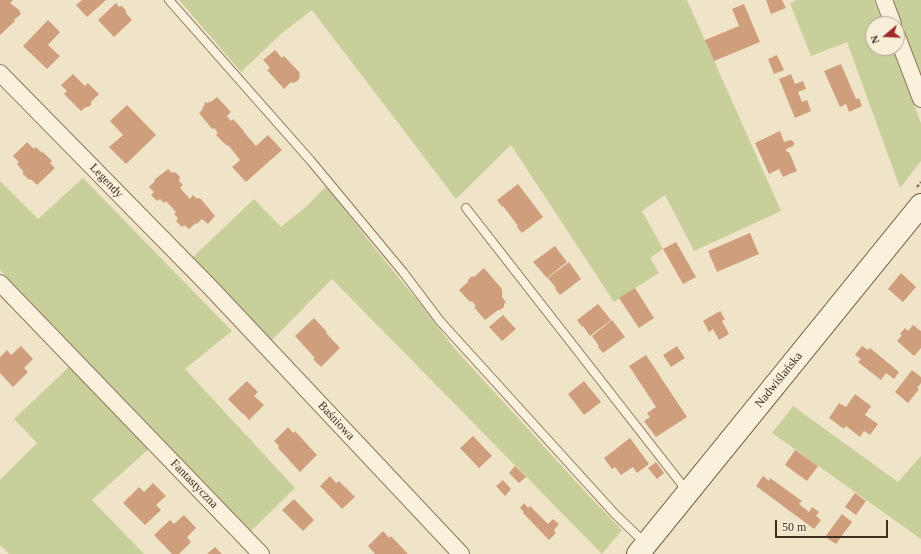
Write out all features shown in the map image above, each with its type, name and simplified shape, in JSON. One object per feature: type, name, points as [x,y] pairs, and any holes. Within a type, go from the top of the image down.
[{"type":"main road","name":"Nadwiślańska","points":[[642,549],[921,205]]},
{"type":"street","points":[[884,0],[890,16]]},
{"type":"street","points":[[905,56],[921,99]]},
{"type":"street","name":"Legendy","points":[[0,73],[211,288]]},
{"type":"street","name":"Fantastyczna","points":[[0,283],[261,554]]},
{"type":"street","name":"Baśniowa","points":[[211,288],[461,554]]},
{"type":"lane","points":[[169,0],[316,166],[403,272],[440,321],[615,514],[642,549]]},
{"type":"lane","points":[[466,208],[688,492]]},
{"type":"green space","points":[[179,0],[687,0],[781,211],[694,251],[665,195],[642,211],[663,249],[650,258],[659,273],[614,302],[511,145],[456,199],[312,10],[282,33],[241,72]]},
{"type":"green space","points":[[797,0],[874,0],[880,16],[865,16],[865,56],[895,56],[921,123],[921,161],[900,188],[847,42],[811,56],[790,3]]},
{"type":"green space","points":[[889,0],[921,0],[921,86],[905,43],[905,16],[895,16]]},
{"type":"green space","points":[[83,178],[232,331],[185,369],[295,488],[251,531],[0,270],[0,181],[38,219]]},
{"type":"green space","points":[[326,186],[455,349],[622,530],[602,554],[332,279],[271,341],[192,258],[254,199],[281,227],[307,206]]},
{"type":"green space","points":[[71,365],[151,447],[92,500],[144,554],[9,554],[0,545],[0,480],[37,443],[14,419]]},
{"type":"green space","points":[[793,406],[898,482],[921,456],[921,539],[772,433]]},
{"type":"building","points":[[0,0],[13,0],[10,3],[19,10],[21,14],[0,35]]},
{"type":"building","points":[[82,0],[106,0],[87,17],[76,5]]},
{"type":"building","points":[[766,0],[782,0],[786,8],[771,14]]},
{"type":"building","points":[[116,3],[119,7],[122,6],[132,20],[114,37],[98,20]]},
{"type":"building","points":[[744,4],[760,42],[714,61],[705,40],[739,26],[732,9]]},
{"type":"building","points":[[48,20],[60,32],[48,45],[60,56],[47,69],[23,46]]},
{"type":"building","points":[[275,50],[282,58],[284,56],[300,73],[299,79],[296,82],[291,82],[284,89],[267,70],[270,68],[263,60]]},
{"type":"building","points":[[777,55],[784,70],[774,74],[768,59]]},
{"type":"building","points":[[841,64],[856,99],[859,98],[862,106],[849,112],[846,104],[840,107],[824,71]]},
{"type":"building","points":[[73,74],[85,86],[88,83],[99,94],[91,102],[91,105],[81,111],[64,94],[67,91],[61,85]]},
{"type":"building","points":[[791,74],[795,84],[803,81],[806,89],[798,92],[802,102],[807,100],[811,111],[795,118],[779,79]]},
{"type":"building","points":[[217,97],[231,112],[227,116],[231,121],[233,119],[256,146],[268,135],[282,150],[246,182],[232,167],[240,160],[228,145],[227,146],[216,135],[218,133],[214,128],[212,129],[199,113],[203,109],[202,108],[205,102],[211,102]]},
{"type":"building","points":[[127,105],[156,135],[126,164],[109,147],[123,135],[110,121]]},
{"type":"building","points":[[780,131],[784,142],[790,140],[794,142],[793,146],[786,149],[787,152],[789,152],[797,171],[783,177],[779,169],[769,174],[755,143]]},
{"type":"building","points":[[27,142],[34,149],[36,147],[42,153],[43,152],[52,161],[50,163],[55,168],[37,185],[23,174],[23,171],[17,164],[19,162],[13,156]]},
{"type":"building","points":[[168,169],[180,177],[179,181],[183,185],[180,188],[190,199],[193,195],[197,199],[201,199],[215,216],[208,224],[202,219],[189,229],[184,225],[182,227],[176,221],[178,218],[174,214],[176,212],[166,201],[164,203],[160,199],[157,201],[151,195],[154,192],[149,187],[155,181],[154,180]]},
{"type":"building","points":[[518,184],[543,217],[522,233],[497,200]]},
{"type":"building","points":[[750,233],[759,254],[717,272],[708,251]]},
{"type":"building","points":[[676,242],[696,277],[683,284],[663,249]]},
{"type":"building","points":[[555,246],[567,262],[547,278],[533,262]]},
{"type":"building","points":[[569,262],[581,279],[560,295],[548,278]]},
{"type":"building","points":[[484,268],[502,289],[502,297],[506,302],[504,307],[485,320],[474,307],[476,306],[472,301],[470,302],[459,290],[472,276],[474,277]]},
{"type":"building","points":[[901,273],[916,287],[903,302],[888,289]]},
{"type":"building","points":[[635,288],[654,318],[639,328],[619,298]]},
{"type":"building","points":[[598,304],[611,320],[590,336],[577,320]]},
{"type":"building","points":[[720,311],[725,319],[722,321],[729,334],[719,340],[713,329],[709,332],[703,321]]},
{"type":"building","points":[[503,315],[516,329],[502,341],[489,327]]},
{"type":"building","points":[[314,318],[340,348],[321,367],[295,336]]},
{"type":"building","points":[[612,320],[625,337],[603,353],[592,336]]},
{"type":"building","points":[[913,325],[921,331],[921,348],[914,356],[897,341],[905,328],[908,331]]},
{"type":"building","points":[[21,346],[33,359],[24,368],[28,372],[13,387],[0,373],[0,357],[7,350],[11,355]]},
{"type":"building","points":[[677,346],[685,358],[671,367],[663,355]]},
{"type":"building","points":[[862,346],[868,350],[870,348],[899,372],[894,379],[886,373],[881,380],[858,362],[861,359],[855,355]]},
{"type":"building","points":[[646,355],[687,417],[656,437],[644,421],[650,417],[647,413],[656,407],[629,366]]},
{"type":"building","points":[[912,370],[921,377],[921,383],[917,388],[919,389],[908,403],[895,392]]},
{"type":"building","points":[[247,381],[258,392],[254,396],[264,405],[249,420],[228,399]]},
{"type":"building","points":[[584,381],[601,402],[584,415],[568,394]]},
{"type":"building","points":[[855,394],[871,406],[865,415],[878,424],[870,435],[864,431],[860,437],[846,426],[844,429],[829,418],[839,403],[846,407]]},
{"type":"building","points":[[288,427],[293,433],[295,431],[317,455],[300,472],[278,448],[279,446],[274,441]]},
{"type":"building","points":[[473,436],[492,456],[479,468],[460,448]]},
{"type":"building","points":[[630,438],[649,464],[637,473],[633,467],[621,475],[615,467],[612,469],[604,458]]},
{"type":"building","points":[[795,450],[818,466],[807,481],[785,465]]},
{"type":"building","points":[[656,462],[664,473],[657,479],[648,468]]},
{"type":"building","points":[[515,466],[526,477],[519,483],[509,473]]},
{"type":"building","points":[[330,476],[336,483],[339,481],[355,497],[342,509],[320,486]]},
{"type":"building","points":[[763,476],[769,481],[770,478],[802,501],[799,504],[809,512],[812,507],[819,512],[816,516],[821,520],[814,529],[756,486]]},
{"type":"building","points":[[503,480],[511,489],[505,496],[496,486]]},
{"type":"building","points":[[153,483],[166,496],[156,505],[161,510],[145,525],[123,503],[139,487],[144,492]]},
{"type":"building","points":[[855,493],[866,501],[856,515],[845,507]]},
{"type":"building","points":[[294,499],[314,520],[303,531],[282,510]]},
{"type":"building","points":[[524,503],[528,508],[530,506],[548,524],[553,519],[559,524],[554,530],[556,533],[549,540],[523,513],[524,512],[520,508]]},
{"type":"building","points":[[842,514],[852,522],[836,544],[825,537]]},
{"type":"building","points":[[184,515],[196,528],[187,537],[191,542],[179,554],[172,554],[154,535],[170,520],[174,524]]},
{"type":"building","points":[[383,531],[389,538],[391,536],[408,554],[375,554],[368,546]]},
{"type":"building","points":[[215,547],[222,554],[207,554]]}]
